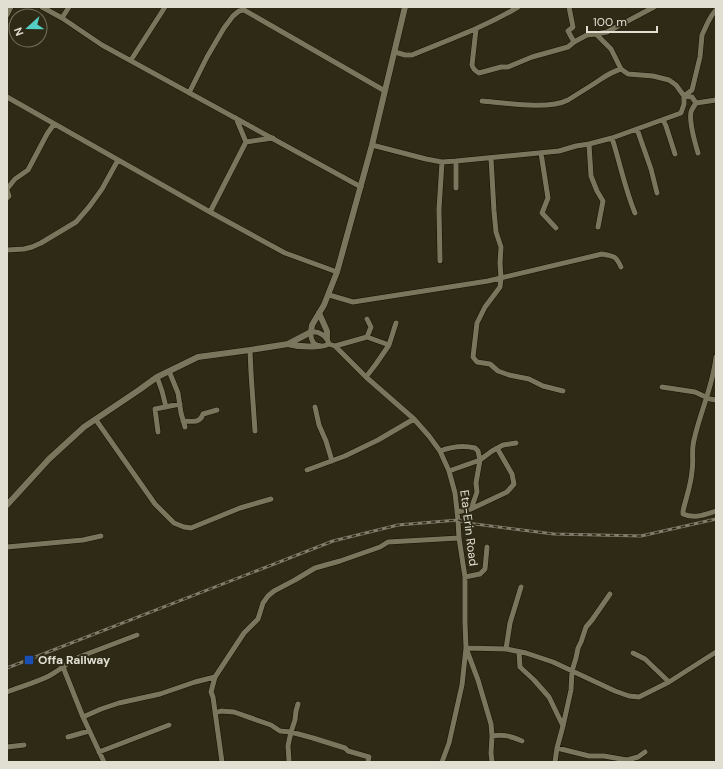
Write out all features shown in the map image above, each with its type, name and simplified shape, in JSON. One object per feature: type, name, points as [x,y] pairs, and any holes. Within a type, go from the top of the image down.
[{"type":"street","points":[[7,15],[11,7]]},
{"type":"street","points":[[42,7],[102,44],[361,187]]},
{"type":"street","points":[[62,18],[69,7]]},
{"type":"street","points":[[131,60],[165,7]]},
{"type":"street","points":[[319,346],[312,340],[312,325],[329,295],[338,272],[372,145],[405,7]]},
{"type":"street","points":[[569,7],[573,27],[568,31],[574,42]]},
{"type":"street","points":[[476,29],[472,65],[473,69],[479,73],[501,67],[508,67],[532,57],[568,47],[587,35],[607,32],[654,7]]},
{"type":"street","points":[[395,52],[405,55],[412,55],[476,29],[515,8]]},
{"type":"street","points":[[189,93],[207,57],[224,28],[233,16],[239,11],[244,10],[385,91]]},
{"type":"street","points":[[684,96],[692,90],[700,57],[702,35],[712,14],[716,10]]},
{"type":"street","points":[[372,145],[442,162],[541,153],[558,151],[612,138],[681,113],[684,104],[684,96],[676,85],[668,80],[653,76],[628,74],[621,69],[610,49],[596,34]]},
{"type":"street","points":[[482,101],[538,105],[558,103],[567,100],[612,72],[621,69]]},
{"type":"street","points":[[7,96],[54,124],[285,253],[338,272]]},
{"type":"street","points":[[684,96],[692,97],[696,103]]},
{"type":"street","points":[[698,153],[692,132],[691,110],[696,103],[713,101],[716,105]]},
{"type":"street","points":[[210,212],[246,142],[236,118]]},
{"type":"street","points":[[663,120],[675,154]]},
{"type":"street","points":[[7,198],[9,196],[7,190],[15,180],[28,170],[54,124]]},
{"type":"street","points":[[637,129],[651,169],[657,193]]},
{"type":"street","points":[[246,142],[273,138]]},
{"type":"street","points":[[612,138],[625,185],[635,213]]},
{"type":"street","points":[[589,144],[591,176],[603,201],[598,227]]},
{"type":"street","points":[[541,153],[548,198],[542,213],[556,228]]},
{"type":"street","points":[[491,158],[496,232],[501,246],[501,278],[500,287],[485,307],[477,323],[473,357],[477,362],[490,364],[498,371],[529,379],[543,386],[563,391]]},
{"type":"street","points":[[7,250],[32,247],[76,222],[102,190],[118,160]]},
{"type":"street","points":[[456,161],[456,188]]},
{"type":"street","points":[[440,261],[439,209],[442,162]]},
{"type":"street","points":[[329,295],[353,302],[488,281],[602,254],[613,256],[618,260],[621,268]]},
{"type":"street","points":[[288,344],[298,347],[325,345],[328,341],[327,331],[319,313]]},
{"type":"street","points":[[367,319],[371,327],[367,337]]},
{"type":"street","points":[[366,377],[389,345],[396,323]]},
{"type":"street","points":[[7,505],[49,459],[84,427],[157,377],[198,357],[288,344],[311,332]]},
{"type":"street","name":"Eta-Erin Road","points":[[311,332],[315,332],[335,346],[366,377],[414,420],[429,436],[440,451],[449,471],[455,493],[459,538],[465,577],[466,648],[462,685],[449,743],[442,762]]},
{"type":"street","points":[[335,346],[367,337],[389,345]]},
{"type":"street","points":[[250,350],[255,431]]},
{"type":"street","points":[[716,356],[707,397],[693,442],[693,470],[683,514],[697,516],[716,511]]},
{"type":"street","points":[[170,371],[178,393],[185,427]]},
{"type":"street","points":[[157,377],[166,407]]},
{"type":"street","points":[[662,387],[695,392],[716,400]]},
{"type":"street","points":[[158,432],[155,409],[180,404]]},
{"type":"street","points":[[315,407],[319,425],[332,461]]},
{"type":"street","points":[[183,421],[200,420],[203,414],[217,410]]},
{"type":"street","points":[[96,420],[155,504],[174,523],[184,528],[191,528],[240,508],[271,499]]},
{"type":"street","points":[[307,470],[345,456],[414,420]]},
{"type":"street","points":[[449,471],[480,460],[503,445],[516,442]]},
{"type":"street","points":[[440,451],[449,448],[466,446],[475,448],[478,451],[480,460],[476,483],[478,492],[471,510]]},
{"type":"street","points":[[457,512],[471,510],[507,492],[514,484],[512,474],[497,448]]},
{"type":"street","points":[[7,547],[83,540],[101,536]]},
{"type":"street","points":[[222,762],[216,725],[216,713],[211,692],[215,677],[244,633],[258,619],[263,603],[268,596],[274,591],[315,568],[380,547],[388,542],[459,538]]},
{"type":"street","points":[[465,577],[480,574],[485,569],[487,547]]},
{"type":"street","points":[[506,649],[510,623],[521,587]]},
{"type":"street","points":[[555,762],[557,748],[564,726],[571,690],[572,671],[578,648],[586,627],[610,594]]},
{"type":"street","points":[[7,692],[48,676],[72,660],[137,635]]},
{"type":"street","points":[[492,762],[491,724],[478,680],[466,648],[506,649],[526,653],[553,662],[615,691],[629,696],[639,697],[669,682],[716,652]]},
{"type":"street","points":[[519,652],[520,667],[549,697],[564,726]]},
{"type":"street","points":[[634,653],[645,659],[669,682]]},
{"type":"street","points":[[63,667],[89,731],[104,762]]},
{"type":"street","points":[[83,717],[114,704],[160,694],[215,677]]},
{"type":"street","points":[[289,760],[288,746],[298,704]]},
{"type":"street","points":[[216,713],[221,710],[234,712],[280,731],[291,732],[345,748],[348,751],[369,757],[368,762]]},
{"type":"street","points":[[99,752],[169,725]]},
{"type":"street","points":[[68,737],[89,731]]},
{"type":"street","points":[[492,736],[508,735],[522,741]]},
{"type":"street","points":[[7,747],[24,745]]},
{"type":"street","points":[[557,748],[589,756],[604,756],[627,760],[638,757],[645,752]]},
{"type":"railway","points":[[7,668],[333,541],[398,525],[458,520],[467,523],[554,534],[641,536],[716,519]]},
{"type":"place","name":"Offa Railway","points":[[29,660]]}]
